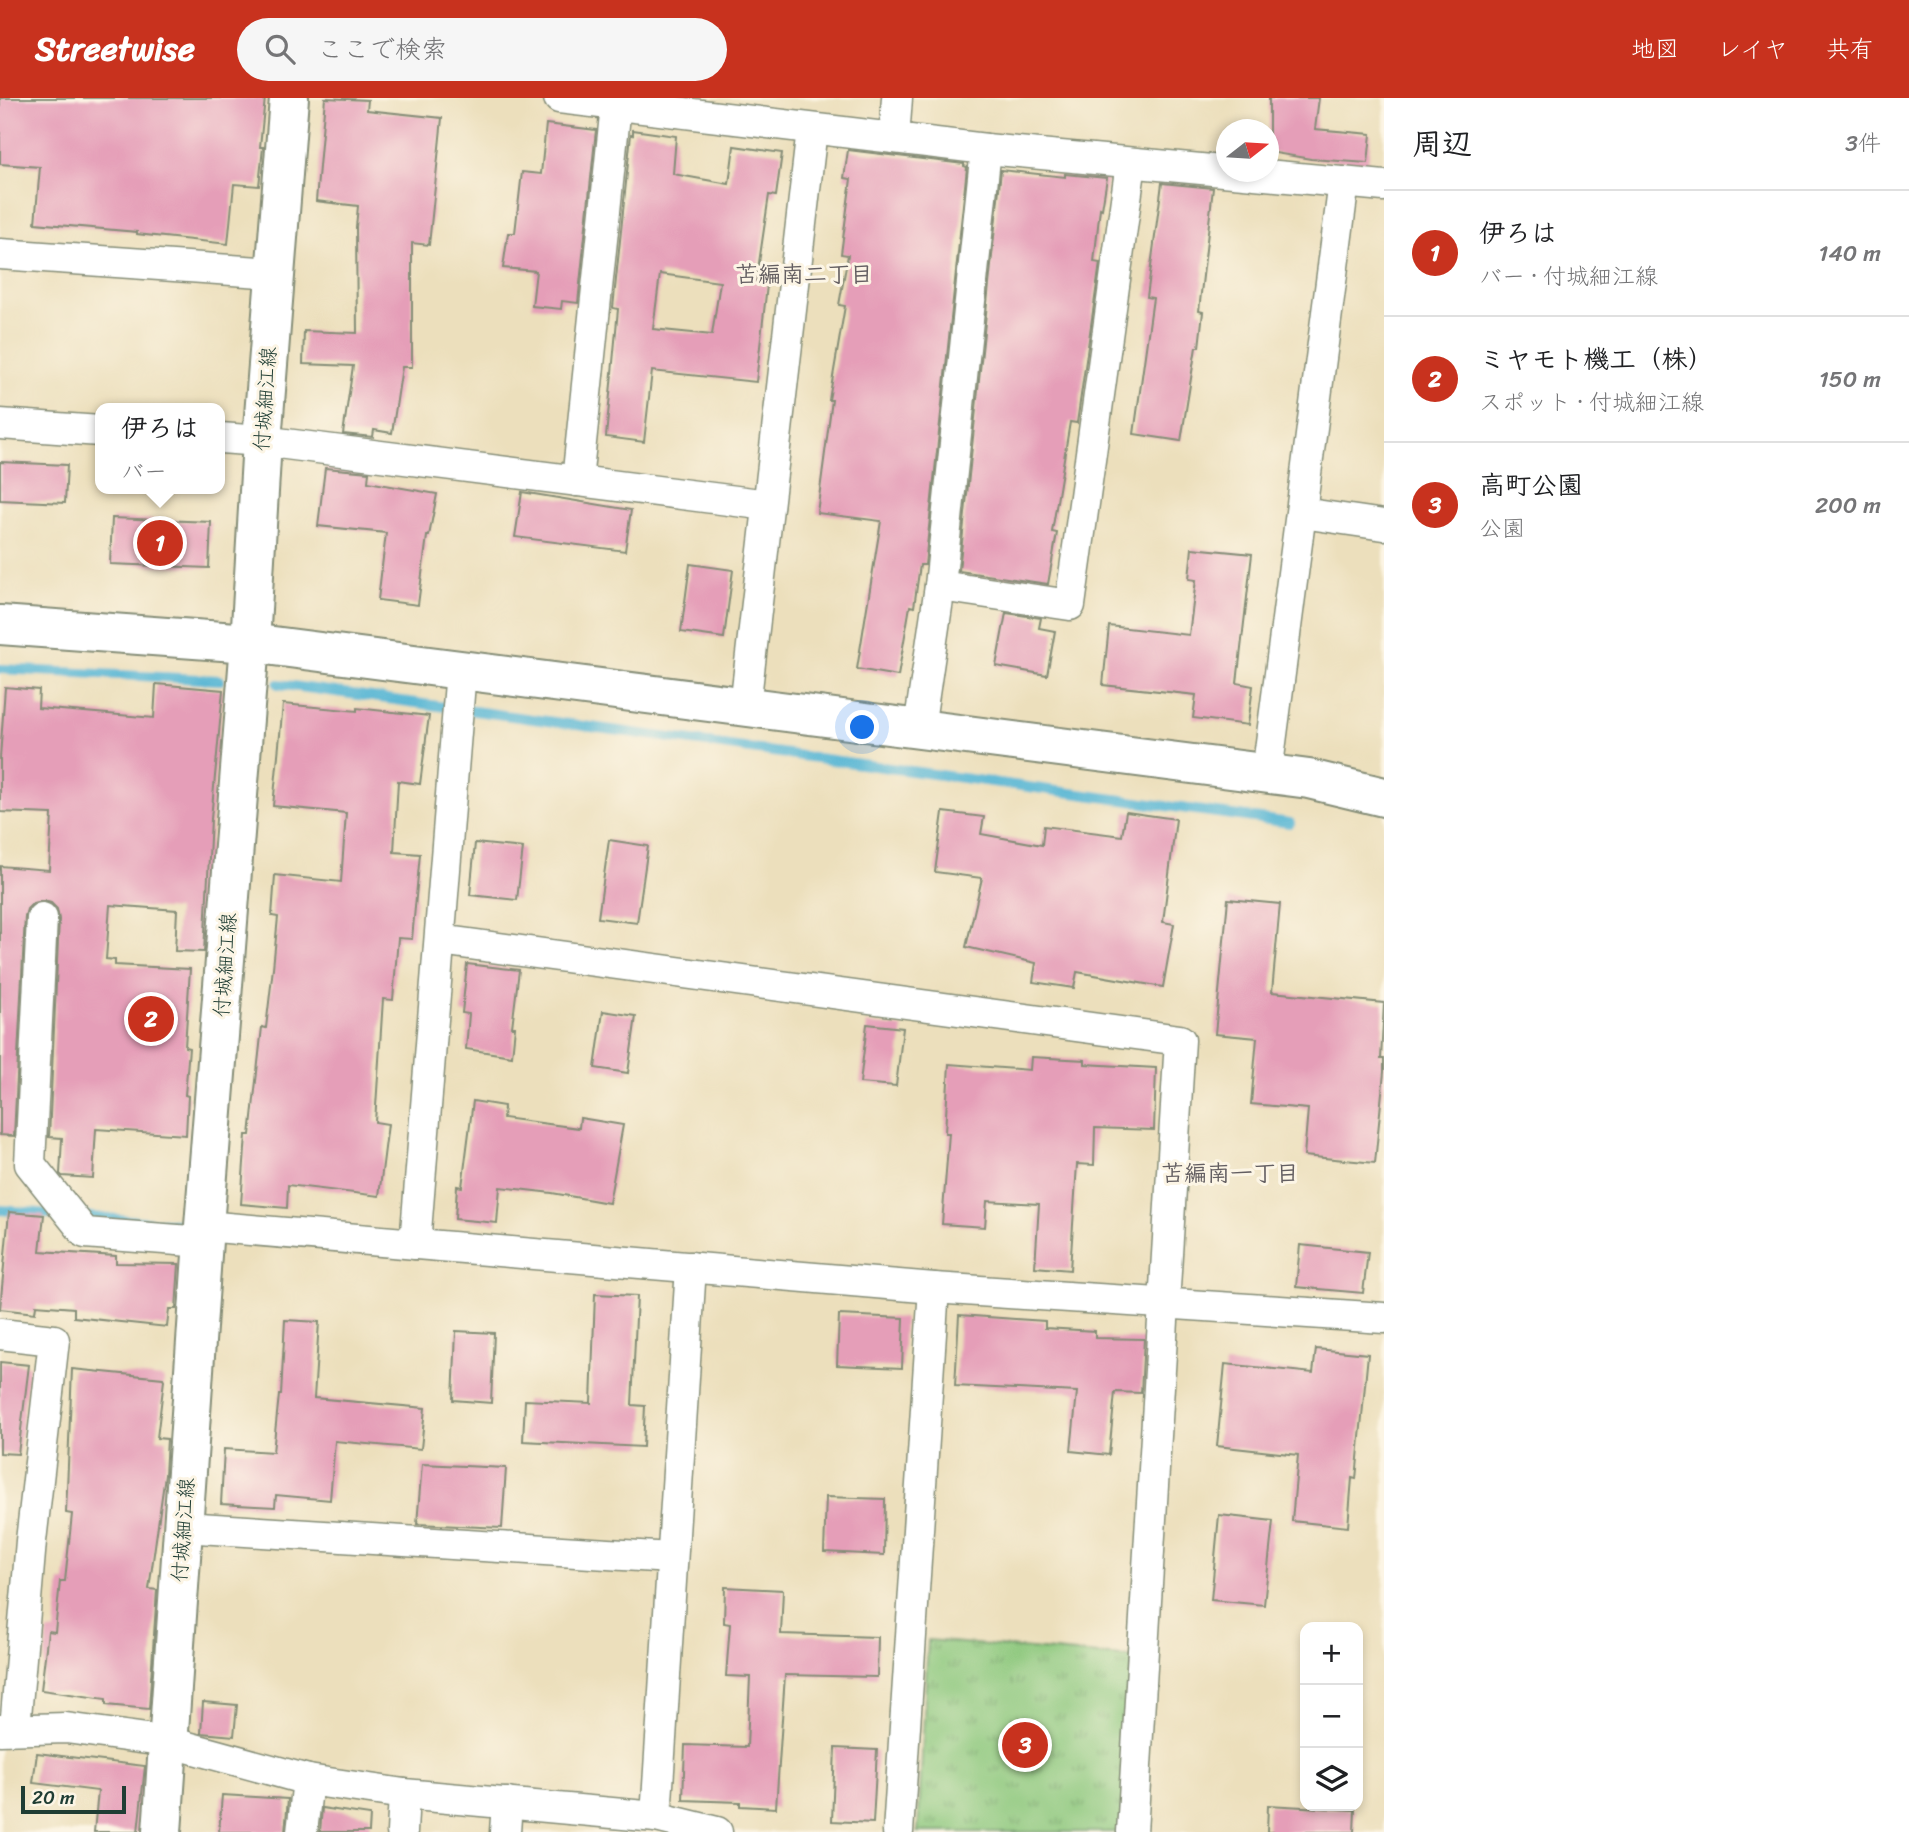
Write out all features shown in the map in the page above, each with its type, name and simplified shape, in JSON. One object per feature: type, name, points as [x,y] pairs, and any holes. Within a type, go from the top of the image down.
[{"type":"main road","name":"付城細江線","points":[[162,1832],[289,98]]},
{"type":"main road","points":[[0,625],[250,643],[1267,773],[1308,779],[1384,797]]},
{"type":"street","points":[[559,98],[986,149],[1384,186]]},
{"type":"street","points":[[894,138],[897,98]]},
{"type":"street","points":[[577,481],[616,105]]},
{"type":"street","points":[[745,706],[812,129]]},
{"type":"street","points":[[919,728],[940,586],[986,149]]},
{"type":"street","points":[[940,586],[1070,605],[1131,163]]},
{"type":"street","points":[[1267,773],[1344,182]]},
{"type":"street","points":[[0,254],[275,273]]},
{"type":"street","points":[[0,424],[95,430]]},
{"type":"street","points":[[225,438],[768,505]]},
{"type":"street","points":[[1301,513],[1384,525]]},
{"type":"street","points":[[415,1244],[461,670]]},
{"type":"street","points":[[42,918],[30,1164],[85,1233],[204,1234],[415,1244],[934,1288],[1384,1318]]},
{"type":"street","points":[[440,940],[1180,1040],[1132,1832]]},
{"type":"street","points":[[651,1822],[691,1267]]},
{"type":"street","points":[[898,1832],[934,1288]]},
{"type":"street","points":[[0,1334],[54,1340],[7,1729],[66,1728],[169,1742],[308,1780],[404,1794],[506,1818],[651,1822],[717,1832]]},
{"type":"street","points":[[183,1527],[671,1558]]},
{"type":"street","points":[[302,1832],[308,1780]]},
{"type":"street","points":[[402,1832],[404,1794]]},
{"type":"green space","points":[[928,1640],[1132,1658],[1123,1832],[918,1832]]},
{"type":"building","points":[[0,98],[265,98],[259,186],[234,184],[228,244],[35,223],[40,167],[0,164]]},
{"type":"building","points":[[325,98],[368,100],[367,110],[442,118],[429,245],[412,243],[412,367],[402,367],[392,433],[374,430],[373,437],[343,434],[353,366],[303,364],[304,331],[357,333],[358,206],[316,201]]},
{"type":"building","points":[[1269,98],[1319,98],[1315,129],[1371,134],[1368,163],[1279,154],[1279,119],[1269,119]]},
{"type":"building","points":[[546,124],[596,130],[578,303],[562,301],[561,309],[532,306],[536,271],[503,268],[508,233],[515,233],[522,172],[541,174]]},
{"type":"building","points":[[633,130],[676,136],[673,174],[729,184],[734,146],[782,153],[776,196],[769,195],[756,283],[767,285],[756,382],[652,371],[644,442],[606,437],[618,309],[613,308],[631,134],[633,135]],"holes":[[[660,274],[720,282],[712,335],[653,329]]]},
{"type":"building","points":[[848,150],[964,164],[967,167],[925,565],[920,565],[914,607],[910,606],[898,676],[857,669],[881,521],[817,513],[832,400],[829,400],[845,306],[839,305],[848,255],[841,254],[851,179],[844,178]]},
{"type":"building","points":[[1001,170],[1065,177],[1065,174],[1107,178],[1102,209],[1100,208],[1094,262],[1100,263],[1077,423],[1070,422],[1052,532],[1057,533],[1048,584],[959,571]]},
{"type":"building","points":[[1162,183],[1213,188],[1199,311],[1203,312],[1199,347],[1196,347],[1181,441],[1134,434],[1153,298],[1147,297]]},
{"type":"building","points":[[0,462],[67,465],[65,503],[0,500]]},
{"type":"building","points":[[325,468],[369,472],[368,482],[437,494],[427,536],[418,605],[378,600],[386,533],[318,526]]},
{"type":"building","points":[[522,492],[631,510],[625,551],[515,537]]},
{"type":"building","points":[[112,518],[211,522],[209,568],[110,564]]},
{"type":"building","points":[[1192,548],[1252,554],[1237,683],[1253,686],[1248,725],[1193,718],[1196,695],[1103,685],[1109,626],[1189,635],[1196,580],[1189,579]]},
{"type":"building","points":[[690,564],[733,570],[724,638],[681,632]]},
{"type":"building","points":[[1006,613],[1041,618],[1039,628],[1055,631],[1047,675],[996,666]]},
{"type":"building","points":[[156,684],[223,690],[211,819],[204,952],[175,951],[177,910],[110,905],[106,959],[115,960],[115,965],[190,969],[185,1047],[189,1048],[185,1095],[188,1096],[186,1135],[96,1129],[93,1178],[62,1176],[62,1138],[49,1137],[59,919],[57,909],[44,901],[33,903],[25,916],[14,1136],[0,1135],[0,866],[49,870],[52,814],[0,812],[0,758],[5,687],[39,690],[38,708],[154,718]]},
{"type":"building","points":[[283,704],[429,716],[420,784],[398,781],[394,852],[420,854],[412,939],[398,938],[393,1000],[383,999],[375,1122],[388,1124],[379,1196],[288,1185],[287,1208],[241,1204],[246,1135],[250,1135],[262,1027],[266,1028],[273,968],[278,917],[272,916],[275,875],[341,882],[346,813],[273,806]]},
{"type":"building","points":[[943,812],[984,817],[981,834],[1042,845],[1044,826],[1122,836],[1126,812],[1176,819],[1163,922],[1174,924],[1163,987],[1077,972],[1074,988],[1033,982],[1036,963],[966,947],[982,878],[935,872]]},
{"type":"building","points":[[609,840],[648,846],[637,923],[598,918]]},
{"type":"building","points":[[475,843],[523,848],[517,900],[470,895]]},
{"type":"building","points":[[1228,899],[1280,904],[1272,992],[1384,1003],[1381,1059],[1384,1059],[1384,1072],[1375,1163],[1304,1156],[1308,1109],[1251,1104],[1257,1038],[1215,1034]]},
{"type":"building","points":[[467,964],[519,970],[512,1027],[515,1027],[512,1056],[466,1049],[469,1014],[462,1013]]},
{"type":"building","points":[[603,1011],[636,1016],[628,1073],[595,1068]]},
{"type":"building","points":[[867,1024],[903,1028],[896,1086],[860,1083]]},
{"type":"building","points":[[1031,1057],[1085,1060],[1085,1064],[1156,1068],[1154,1130],[1095,1128],[1094,1165],[1077,1164],[1070,1270],[1035,1267],[1039,1204],[987,1201],[985,1227],[942,1224],[949,1133],[945,1133],[949,1064],[1030,1070]]},
{"type":"building","points":[[473,1101],[504,1106],[503,1118],[579,1128],[580,1118],[623,1125],[609,1203],[500,1187],[497,1223],[455,1219],[457,1186],[462,1187]]},
{"type":"building","points":[[9,1212],[44,1215],[40,1251],[116,1256],[116,1263],[179,1264],[176,1309],[169,1309],[167,1327],[74,1317],[74,1308],[36,1305],[35,1313],[0,1309]]},
{"type":"building","points":[[1300,1245],[1368,1252],[1363,1293],[1296,1287]]},
{"type":"building","points":[[595,1294],[637,1296],[632,1405],[645,1406],[643,1447],[523,1441],[525,1400],[591,1403]]},
{"type":"building","points":[[839,1315],[904,1318],[902,1368],[837,1365]]},
{"type":"building","points":[[959,1315],[1045,1321],[1045,1328],[1095,1331],[1095,1338],[1144,1339],[1141,1393],[1115,1392],[1109,1455],[1071,1451],[1077,1392],[955,1386]]},
{"type":"building","points":[[285,1320],[319,1322],[314,1398],[425,1408],[421,1449],[335,1441],[330,1500],[276,1495],[275,1507],[221,1504],[224,1449],[273,1452],[281,1395]]},
{"type":"building","points":[[456,1331],[494,1333],[491,1403],[453,1400]]},
{"type":"building","points":[[1316,1349],[1368,1354],[1356,1479],[1352,1478],[1348,1527],[1292,1521],[1298,1455],[1217,1446],[1225,1364],[1313,1373]]},
{"type":"building","points":[[0,1362],[29,1365],[18,1454],[0,1453]]},
{"type":"building","points":[[72,1369],[164,1380],[157,1438],[167,1439],[165,1475],[149,1589],[157,1590],[149,1709],[106,1705],[106,1699],[41,1690],[48,1631],[55,1632],[60,1581],[65,1581],[72,1514],[66,1513]]},
{"type":"building","points":[[422,1464],[506,1468],[502,1528],[417,1524]]},
{"type":"building","points":[[826,1497],[885,1499],[884,1555],[824,1552]]},
{"type":"building","points":[[1219,1515],[1273,1521],[1264,1605],[1211,1600]]},
{"type":"building","points":[[725,1587],[783,1590],[781,1634],[878,1637],[877,1677],[785,1675],[776,1808],[740,1806],[740,1802],[683,1800],[685,1745],[747,1747],[750,1677],[726,1676],[730,1624],[724,1623]]},
{"type":"building","points":[[203,1702],[237,1705],[234,1736],[201,1733]]},
{"type":"building","points":[[835,1748],[877,1750],[873,1823],[832,1821]]},
{"type":"building","points":[[37,1753],[145,1766],[138,1832],[94,1832],[98,1791],[33,1783]]},
{"type":"building","points":[[222,1795],[288,1799],[285,1832],[219,1832]]},
{"type":"building","points":[[1268,1805],[1300,1807],[1300,1811],[1355,1811],[1354,1832],[1267,1832]]},
{"type":"building","points":[[322,1808],[370,1815],[369,1832],[320,1832]]},
{"type":"waterway","points":[[0,669],[220,680]]},
{"type":"waterway","points":[[278,684],[1290,823]]},
{"type":"waterway","points":[[0,1210],[63,1215]]},
{"type":"waterway","points":[[79,1216],[188,1225]]},
{"type":"place","name":"伊ろは","points":[[160,543]]},
{"type":"place","name":"ミヤモト機工（株）","points":[[151,1019]]},
{"type":"place","name":"高町公園","points":[[1025,1745]]},
{"type":"district","name":"苫編南二丁目","points":[[804,274]]},
{"type":"district","name":"苫編南一丁目","points":[[1230,1173]]}]
